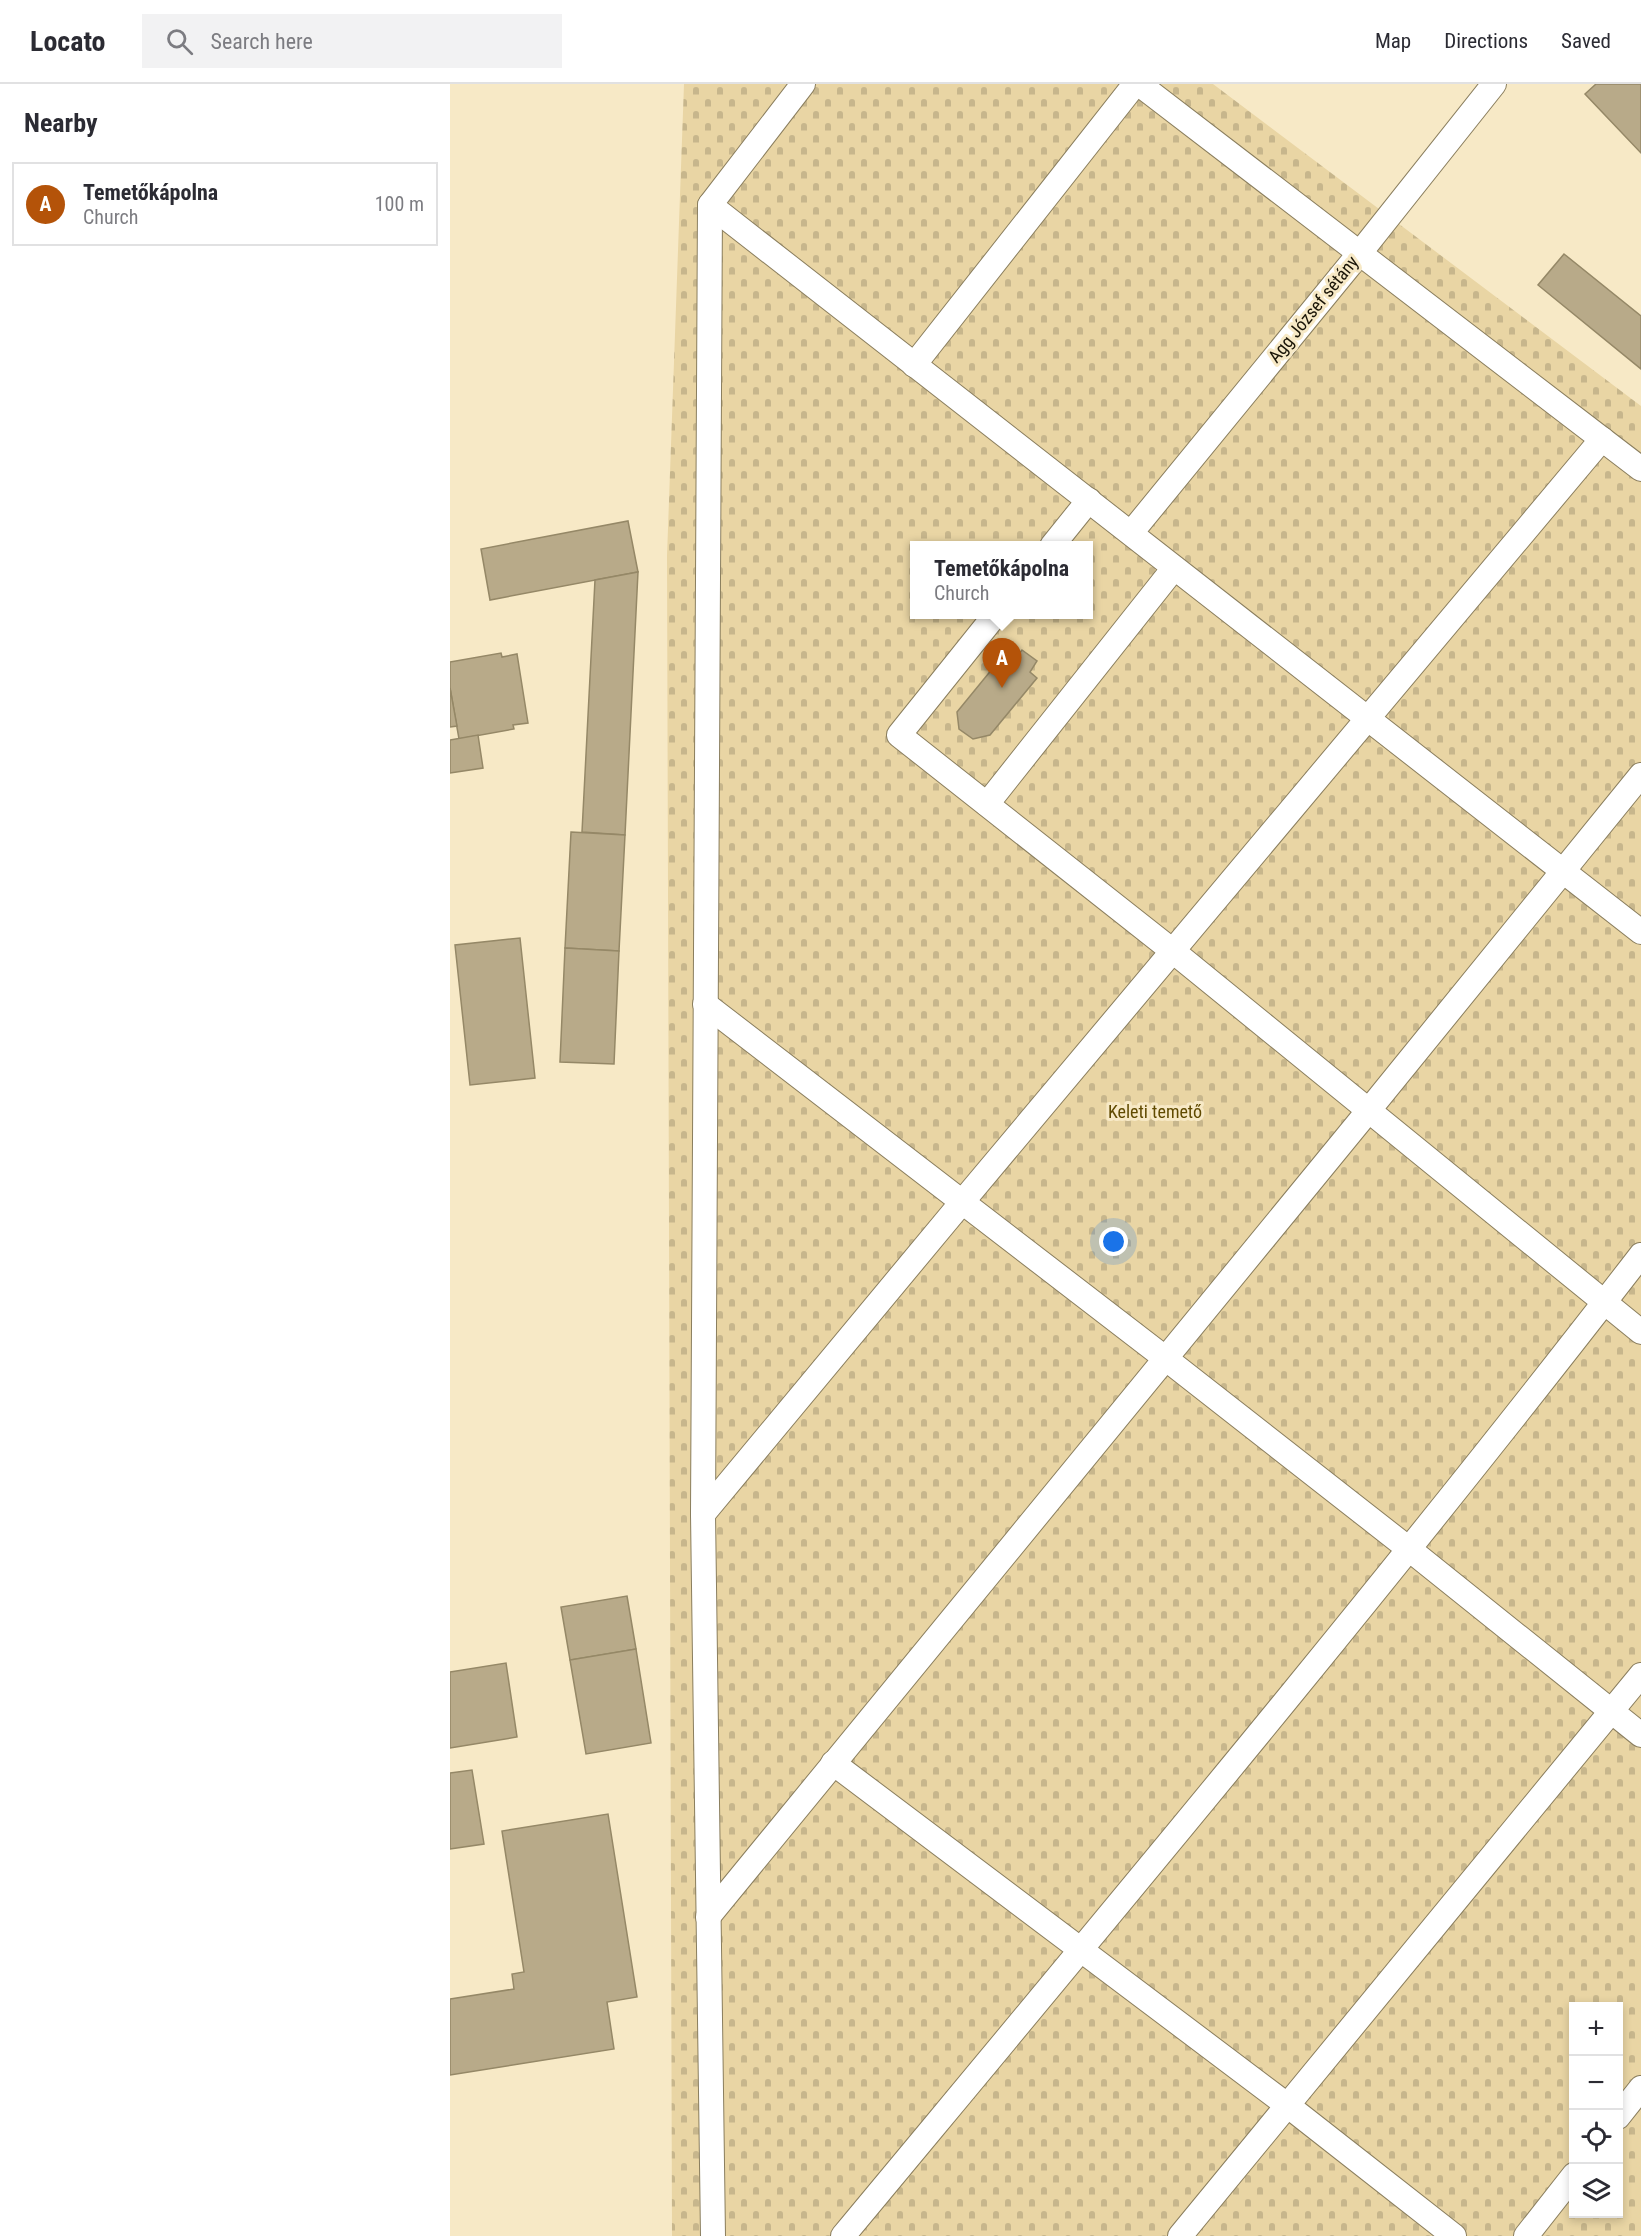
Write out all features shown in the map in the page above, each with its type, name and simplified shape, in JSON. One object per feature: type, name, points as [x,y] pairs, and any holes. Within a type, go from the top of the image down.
[{"type":"lane","points":[[713,2236],[703,1514],[710,205],[803,84]]},
{"type":"lane","points":[[914,365],[1137,84],[1641,469]]},
{"type":"lane","name":"Agg József sétány","points":[[1131,533],[1359,254],[1494,84]]},
{"type":"lane","points":[[710,205],[1641,932]]},
{"type":"lane","points":[[703,1514],[1602,440]]},
{"type":"lane","points":[[1056,541],[1089,500]]},
{"type":"lane","points":[[987,804],[1174,568]]},
{"type":"lane","points":[[993,619],[899,735],[1174,952],[1641,1332]]},
{"type":"lane","points":[[708,1917],[1641,776]]},
{"type":"lane","points":[[705,1004],[1165,1358],[1641,1734]]},
{"type":"lane","points":[[843,2236],[1082,1949],[1409,1549],[1641,1255]]},
{"type":"lane","points":[[1180,2236],[1641,1675]]},
{"type":"lane","points":[[833,1763],[1287,2105],[1454,2236]]},
{"type":"lane","points":[[1623,2111],[1641,2088]]},
{"type":"lane","points":[[1526,2236],[1569,2181]]},
{"type":"green space","name":"Keleti temető","points":[[684,84],[1213,84],[1641,406],[1641,2236],[672,2236],[667,556]]},
{"type":"building","points":[[1596,84],[1641,84],[1641,153],[1585,94]]},
{"type":"building","points":[[1564,254],[1641,316],[1641,369],[1538,285]]},
{"type":"building","points":[[628,521],[638,572],[490,600],[481,549]]},
{"type":"building","points":[[638,572],[625,835],[582,832],[595,580]]},
{"type":"building","points":[[1022,650],[1037,661],[1030,672],[1037,678],[990,735],[973,739],[959,729],[957,712],[1006,652],[1015,659]]},
{"type":"building","points":[[501,653],[502,657],[517,654],[528,723],[513,725],[514,729],[459,739],[450,688],[450,662]]},
{"type":"building","points":[[450,688],[457,726],[450,727]]},
{"type":"building","points":[[478,735],[483,768],[450,773],[450,740]]},
{"type":"building","points":[[571,832],[625,835],[619,951],[565,948]]},
{"type":"building","points":[[520,938],[535,1078],[470,1085],[455,945]]},
{"type":"building","points":[[565,948],[619,951],[614,1064],[560,1062]]},
{"type":"building","points":[[627,1596],[636,1649],[570,1660],[561,1607]]},
{"type":"building","points":[[636,1649],[651,1743],[586,1754],[570,1660]]},
{"type":"building","points":[[506,1663],[517,1737],[450,1748],[450,1672]]},
{"type":"building","points":[[472,1770],[484,1844],[450,1849],[450,1773]]},
{"type":"building","points":[[608,1814],[637,1997],[607,2002],[614,2049],[450,2075],[450,1999],[514,1989],[512,1974],[524,1972],[502,1831]]},
{"type":"place","name":"Temetőkápolna","points":[[1002,688]]}]
